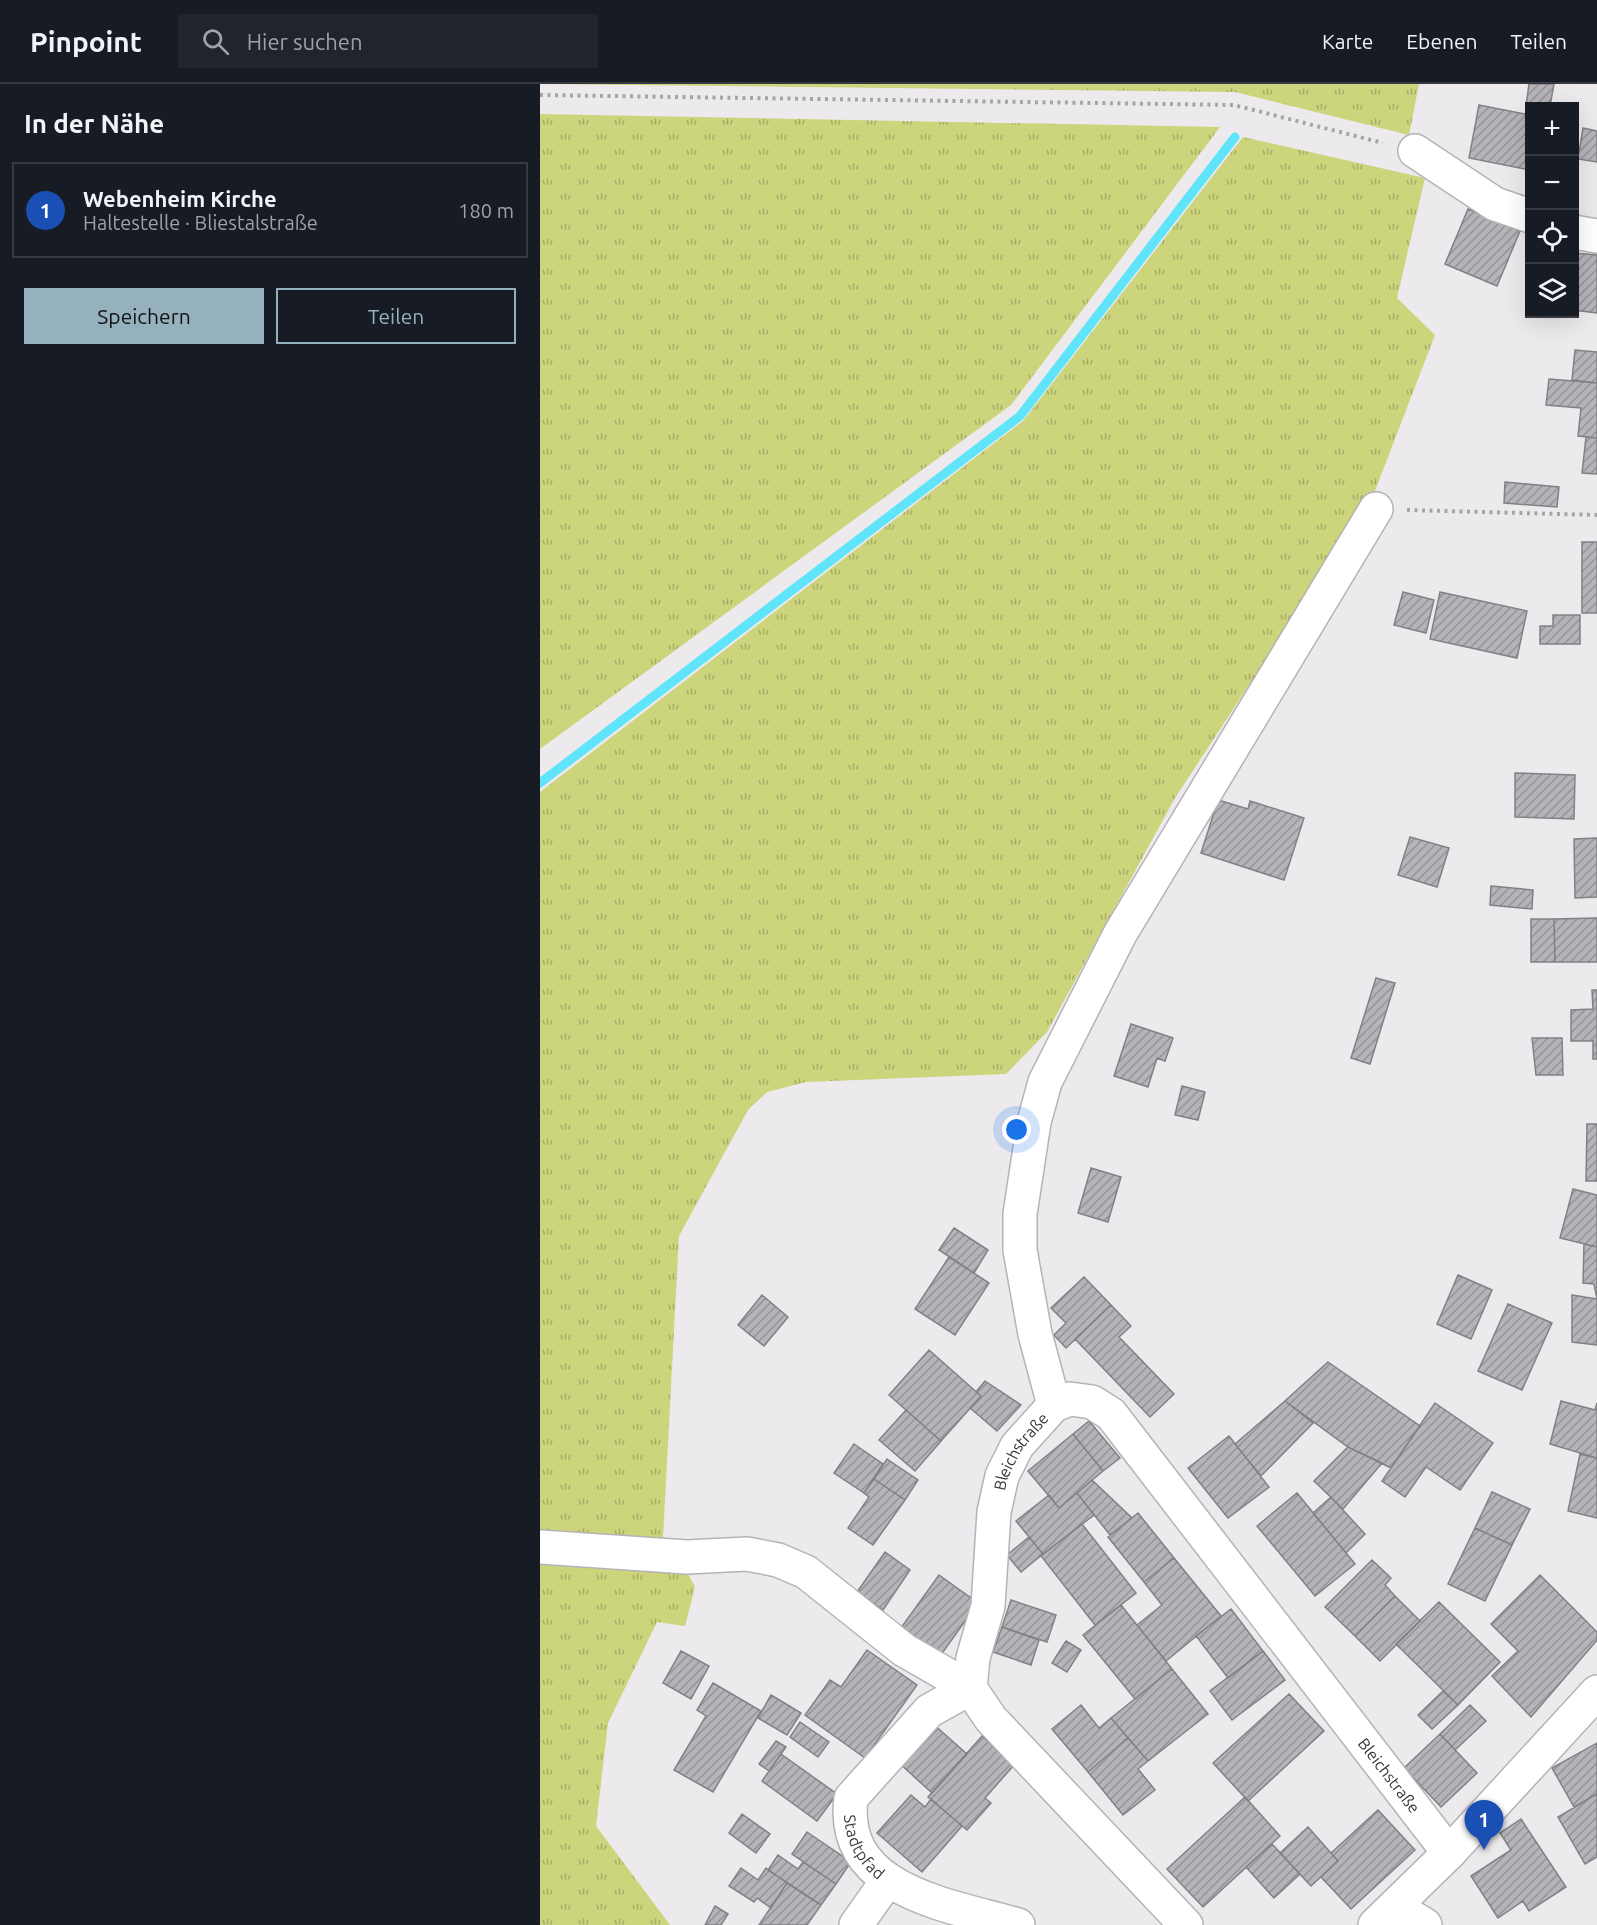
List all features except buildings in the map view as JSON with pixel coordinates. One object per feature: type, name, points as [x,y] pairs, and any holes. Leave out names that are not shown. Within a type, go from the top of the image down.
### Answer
[{"type":"street","points":[[1415,151],[1495,204],[1525,214]]},
{"type":"street","points":[[1579,233],[1597,236]]},
{"type":"street","points":[[1054,1405],[1035,1334],[1020,1250],[1020,1214],[1034,1122],[1045,1082],[1120,934],[1376,509]]},
{"type":"street","name":"Bleichstraße","points":[[970,1688],[973,1658],[988,1606],[994,1512],[1002,1476],[1017,1446],[1054,1405],[1070,1399],[1092,1402],[1112,1414],[1449,1853]]},
{"type":"street","points":[[540,1547],[687,1557],[747,1554],[778,1560],[806,1572],[904,1650],[970,1688],[991,1719],[1186,1925]]},
{"type":"street","name":"Stadtpfad","points":[[970,1688],[929,1711],[851,1798],[849,1815],[852,1834],[864,1856],[886,1881],[906,1892],[1018,1925]]},
{"type":"street","points":[[1385,1916],[1449,1853],[1597,1692]]},
{"type":"street","points":[[856,1925],[886,1881]]},
{"type":"street","points":[[1385,1916],[1425,1925]]},
{"type":"path","points":[[540,95],[1234,105],[1415,151]]},
{"type":"path","points":[[1376,509],[1597,515]]},
{"type":"green space","points":[[540,84],[1419,84],[1409,135],[1235,92]]},
{"type":"green space","points":[[540,114],[1220,127],[1011,405],[540,749]]},
{"type":"green space","points":[[1243,137],[1425,178],[1397,298],[1435,335],[1373,496],[1175,798],[1047,1032],[1006,1074],[806,1082],[767,1092],[748,1110],[679,1236],[663,1538],[540,1530],[540,792],[1023,421]]},
{"type":"green space","points":[[540,1543],[686,1570],[695,1587],[685,1626],[657,1622],[608,1723],[596,1826],[670,1925],[540,1925]]},
{"type":"waterway","points":[[540,783],[1020,416],[1235,137]]},
{"type":"place","name":"Webenheim Kirche","points":[[1484,1850]]}]
